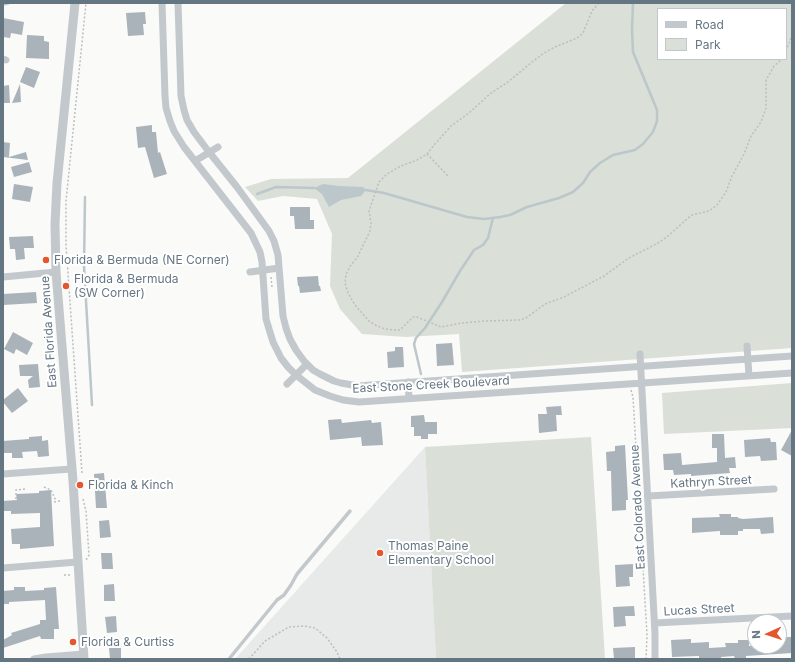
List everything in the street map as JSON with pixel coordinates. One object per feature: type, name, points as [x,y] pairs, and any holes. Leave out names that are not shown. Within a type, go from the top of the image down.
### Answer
[{"type":"street","name":"East Florida Avenue","points":[[75,3],[57,182],[55,224],[56,272],[84,656]]},
{"type":"street","name":"East Stone Creek Boulevard","points":[[162,3],[165,96],[166,108],[170,121],[174,131],[184,147],[251,234],[260,252],[264,270],[266,319],[273,342],[281,358],[296,375],[315,390],[342,400],[359,402],[792,373]]},
{"type":"street","name":"East Stone Creek Boulevard","points":[[178,3],[181,96],[187,120],[194,132],[269,231],[278,255],[283,316],[290,339],[296,350],[307,364],[313,370],[326,378],[348,385],[371,385],[792,356]]},
{"type":"street","points":[[195,161],[218,147]]},
{"type":"street","points":[[250,272],[279,268]]},
{"type":"street","points":[[3,277],[56,272]]},
{"type":"street","points":[[747,346],[749,376]]},
{"type":"street","name":"East Colorado Avenue","points":[[640,354],[655,659]]},
{"type":"street","points":[[286,384],[307,364]]},
{"type":"street","points":[[408,382],[409,398]]},
{"type":"street","points":[[3,474],[71,469]]},
{"type":"street","name":"Kathryn Street","points":[[648,496],[774,489]]},
{"type":"street","points":[[3,568],[78,562]]},
{"type":"street","name":"Lucas Street","points":[[654,623],[792,616]]},
{"type":"street","points":[[34,659],[46,657],[84,656]]},
{"type":"lane","points":[[3,4],[8,3]]},
{"type":"lane","points":[[229,659],[277,600],[284,595],[297,574],[350,512]]},
{"type":"path","points":[[82,474],[66,244],[66,201],[86,3]]},
{"type":"path","points":[[599,3],[592,11],[583,33],[577,38],[544,53],[508,82],[491,93],[470,113],[451,126],[427,154],[387,174],[379,182],[369,211],[371,223],[370,232],[360,252],[346,274],[345,283],[348,293],[355,305],[375,325],[385,329],[400,330],[413,317],[420,318],[441,327],[485,320],[519,320],[526,318],[545,304],[564,297],[604,276],[629,258],[658,243],[692,215],[709,211],[717,205],[726,192],[751,136],[761,122],[766,108],[766,80],[774,66],[781,60]]},
{"type":"path","points":[[787,48],[792,35]]},
{"type":"path","points":[[427,154],[449,177]]},
{"type":"path","points":[[631,391],[633,397],[647,635],[646,659]]},
{"type":"path","points":[[44,487],[51,490],[55,502],[60,501]]},
{"type":"path","points":[[16,499],[16,490],[25,490]]},
{"type":"path","points":[[83,493],[86,511],[89,555]]},
{"type":"path","points":[[249,659],[265,641],[289,627],[304,626],[315,628],[327,638],[340,659]]},
{"type":"shaded area","points":[[323,184],[363,187],[366,190],[361,196],[341,200],[329,207],[322,194],[314,188]]},
{"type":"shaded area","name":"Thomas Paine Elementary School","points":[[425,447],[436,659],[235,659]]},
{"type":"green space","points":[[566,3],[792,3],[792,348],[462,372],[459,334],[406,337],[362,334],[340,309],[330,286],[332,234],[317,199],[283,196],[258,201],[245,187],[271,179],[348,178]]},
{"type":"green space","points":[[792,383],[792,428],[664,434],[662,393]]},
{"type":"green space","points":[[591,437],[605,659],[436,659],[425,447]]},
{"type":"building","points":[[145,12],[146,24],[143,24],[144,35],[128,36],[126,13]]},
{"type":"building","points":[[3,18],[24,22],[22,35],[11,33],[10,38],[3,37]]},
{"type":"building","points":[[27,35],[44,36],[44,41],[49,42],[49,59],[26,58]]},
{"type":"building","points":[[26,67],[40,72],[34,88],[20,82]]},
{"type":"building","points":[[20,84],[21,102],[12,103]]},
{"type":"building","points":[[9,85],[10,103],[3,103],[3,86]]},
{"type":"building","points":[[152,125],[152,132],[156,132],[158,153],[160,152],[167,174],[154,178],[145,147],[138,148],[136,127]]},
{"type":"building","points":[[3,142],[10,143],[9,157],[26,152],[28,160],[3,157]]},
{"type":"building","points":[[29,162],[32,172],[14,177],[11,167]]},
{"type":"building","points":[[14,184],[33,187],[30,202],[12,199]]},
{"type":"building","points":[[290,207],[310,207],[310,220],[314,220],[314,229],[295,229],[294,216],[290,216]]},
{"type":"building","points":[[33,236],[34,248],[24,248],[25,259],[16,260],[15,249],[10,249],[9,237]]},
{"type":"building","points":[[318,276],[321,291],[300,293],[297,277]]},
{"type":"building","points":[[36,292],[37,303],[3,305],[3,294]]},
{"type":"building","points":[[13,332],[33,343],[27,355],[16,349],[14,354],[4,349]]},
{"type":"building","points":[[452,343],[454,365],[437,366],[436,344]]},
{"type":"building","points":[[395,347],[403,347],[404,367],[388,368],[387,352],[395,351]]},
{"type":"building","points":[[38,364],[40,387],[29,388],[28,380],[33,376],[20,376],[19,365]]},
{"type":"building","points":[[18,388],[28,401],[12,413],[3,400]]},
{"type":"building","points":[[561,406],[562,415],[556,415],[557,431],[539,433],[538,414],[547,414],[546,407]]},
{"type":"building","points":[[424,415],[425,422],[437,422],[437,434],[428,434],[428,439],[421,439],[421,436],[414,436],[414,427],[411,427],[411,416]]},
{"type":"building","points":[[341,419],[342,423],[371,420],[372,423],[381,422],[383,445],[362,446],[361,437],[330,440],[328,420]]},
{"type":"building","points":[[792,430],[792,456],[781,450]]},
{"type":"building","points":[[712,434],[724,434],[725,458],[735,457],[736,468],[729,468],[730,473],[691,476],[691,474],[674,475],[673,470],[664,470],[663,454],[681,453],[682,465],[717,462],[717,448],[712,448]]},
{"type":"building","points":[[42,436],[42,441],[48,440],[49,456],[38,457],[37,451],[22,452],[23,458],[12,458],[12,453],[3,453],[3,441],[29,439],[29,437]]},
{"type":"building","points":[[770,438],[771,442],[776,442],[777,460],[761,461],[760,456],[745,457],[744,440]]},
{"type":"building","points":[[625,445],[628,500],[626,500],[626,510],[612,511],[611,471],[607,471],[606,452],[615,451],[615,446]]},
{"type":"building","points":[[104,473],[107,508],[96,508],[94,474]]},
{"type":"building","points":[[51,490],[54,546],[20,549],[20,544],[12,544],[11,529],[40,527],[40,513],[11,514],[11,511],[3,511],[3,501],[17,500],[16,494],[39,493],[39,491]]},
{"type":"building","points":[[719,514],[731,514],[731,517],[743,519],[773,517],[774,533],[761,534],[760,529],[743,529],[743,531],[738,531],[738,535],[720,535],[720,531],[692,533],[692,518],[720,517]]},
{"type":"building","points":[[109,520],[111,537],[100,538],[99,521]]},
{"type":"building","points":[[101,553],[112,553],[113,569],[102,569]]},
{"type":"building","points":[[633,564],[633,577],[629,577],[630,586],[616,587],[615,565]]},
{"type":"building","points":[[114,584],[115,601],[104,601],[104,585]]},
{"type":"building","points":[[14,587],[25,587],[25,591],[44,590],[44,588],[56,587],[59,629],[54,629],[54,639],[41,639],[40,636],[3,648],[3,640],[12,635],[11,633],[40,624],[40,620],[46,620],[45,600],[9,602],[9,604],[3,604],[3,591],[14,590]]},
{"type":"building","points":[[634,606],[635,616],[625,616],[626,626],[614,627],[613,607]]},
{"type":"building","points":[[116,616],[117,632],[107,633],[105,617]]},
{"type":"building","points":[[787,637],[792,637],[792,653],[787,653]]},
{"type":"building","points":[[691,639],[691,643],[709,642],[709,648],[726,647],[725,643],[738,643],[738,640],[747,640],[747,654],[777,654],[746,656],[746,659],[735,659],[734,656],[721,657],[721,659],[699,659],[699,656],[672,657],[671,640]]},
{"type":"building","points":[[635,647],[635,658],[614,659],[613,648]]},
{"type":"building","points":[[109,648],[121,648],[121,659],[110,659]]},
{"type":"waterway","points":[[366,190],[384,193],[467,217],[484,219],[500,217],[510,215],[527,207],[559,198],[573,192],[600,163],[613,155],[635,150],[643,144],[653,132],[657,121],[657,110],[633,52],[633,3]]},
{"type":"waterway","points":[[257,194],[276,187],[314,188]]},
{"type":"waterway","points":[[85,197],[84,266],[92,405]]},
{"type":"waterway","points":[[421,374],[414,344],[416,338],[425,328],[474,250],[483,245],[488,238],[493,218]]},
{"type":"place","name":"Florida & Bermuda (NE Corner)","points":[[46,260]]},
{"type":"place","name":"Florida & Bermuda (SW Corner)","points":[[66,286]]},
{"type":"place","name":"Florida & Kinch","points":[[80,485]]},
{"type":"place","name":"Thomas Paine Elementary School","points":[[380,553]]},
{"type":"place","name":"Florida & Curtiss","points":[[73,642]]}]
